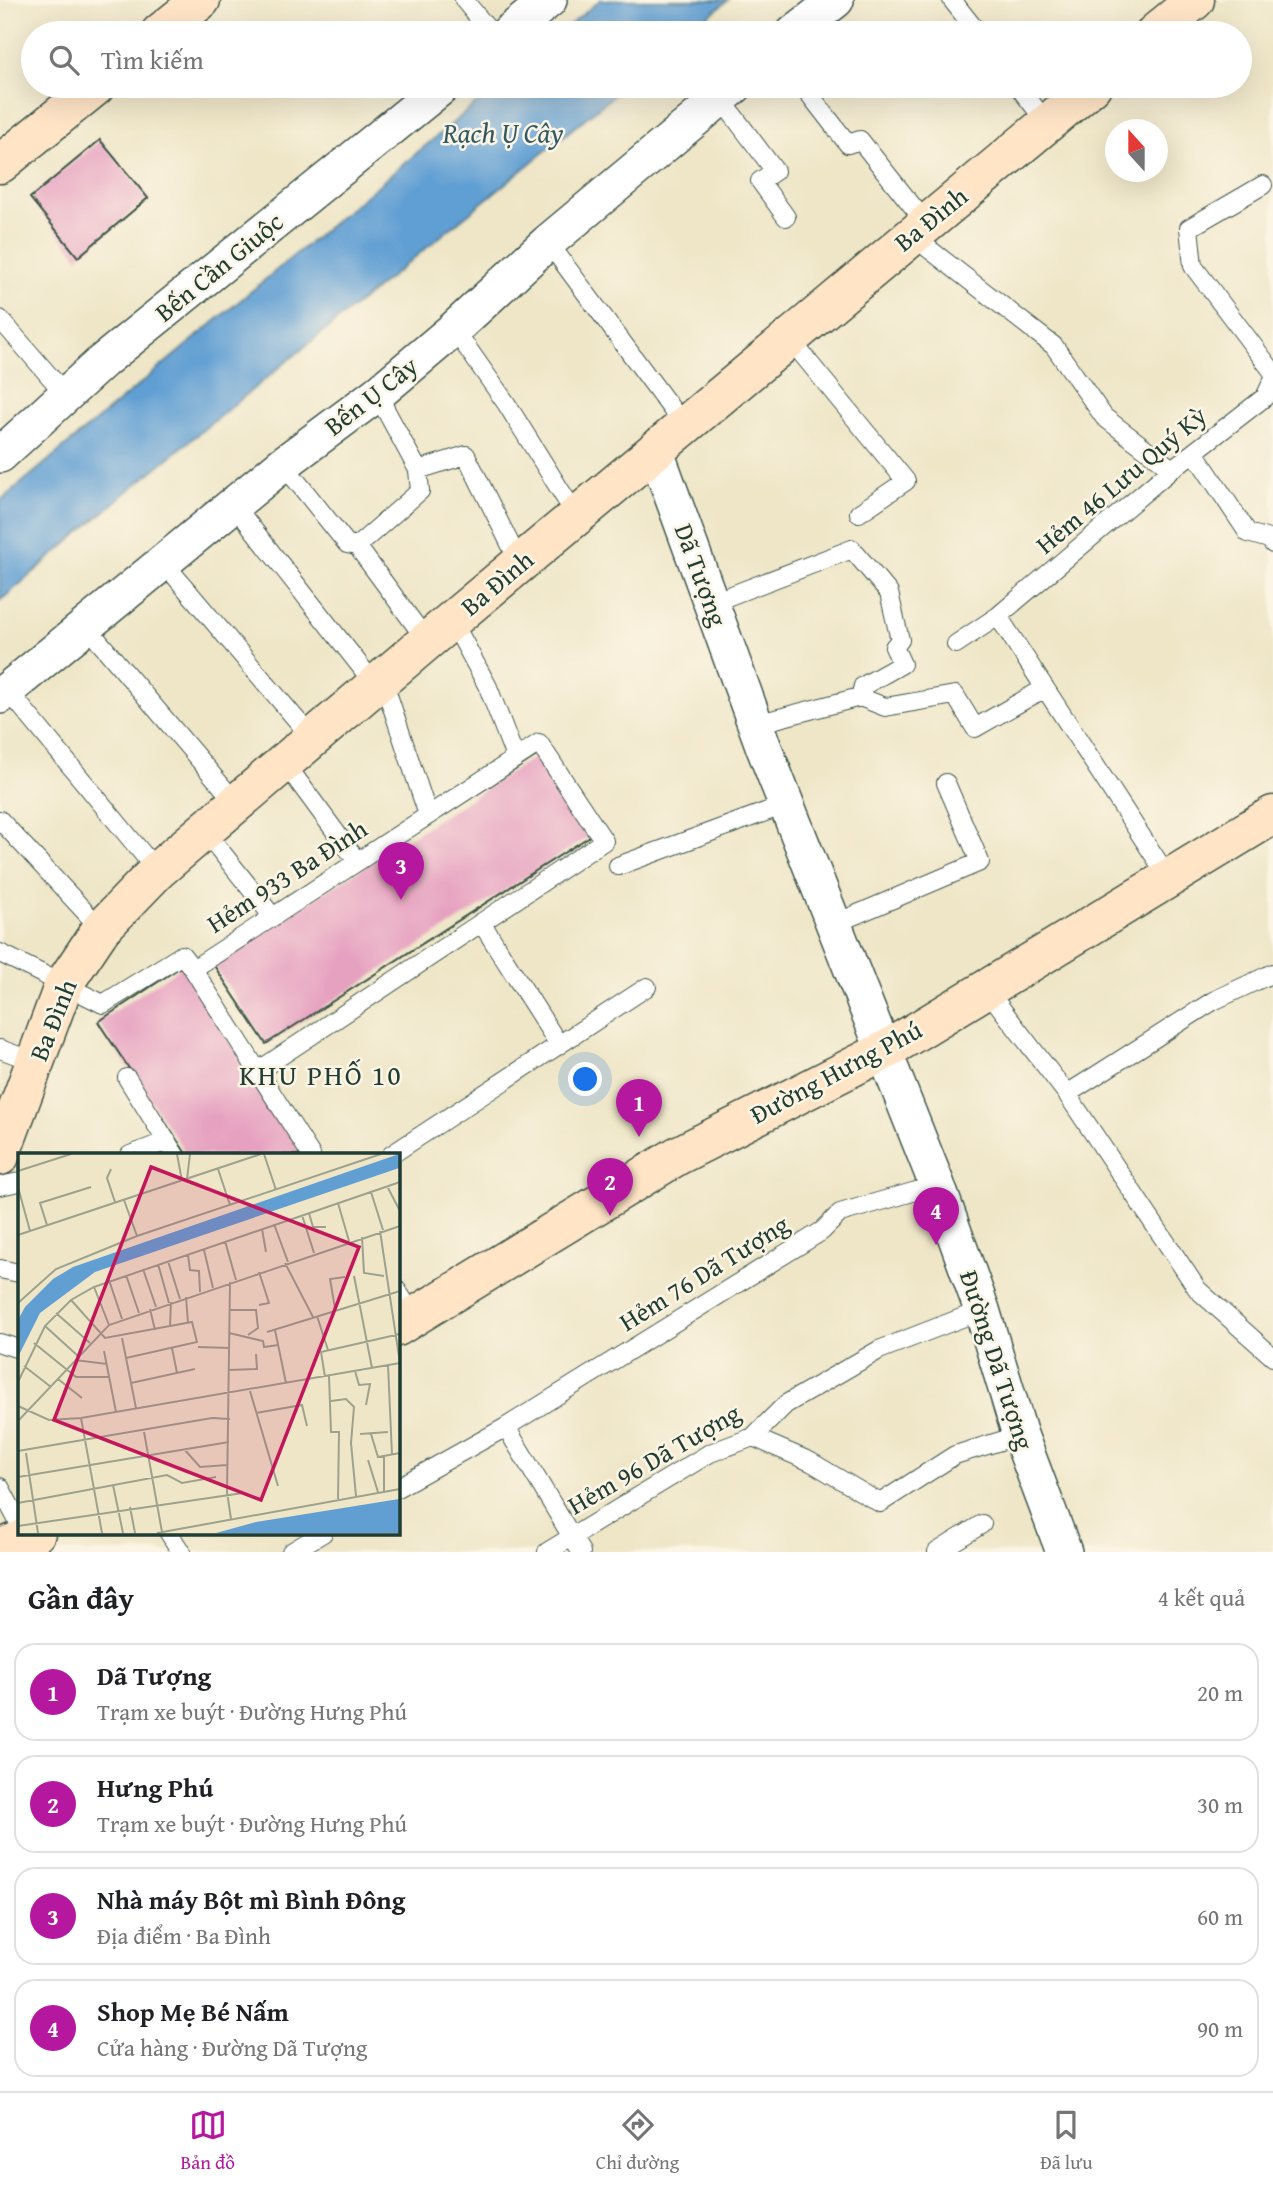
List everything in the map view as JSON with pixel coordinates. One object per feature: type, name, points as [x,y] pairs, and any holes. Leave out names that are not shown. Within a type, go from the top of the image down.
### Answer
[{"type":"street","points":[[523,21],[549,0]]},
{"type":"street","points":[[809,21],[836,0]]},
{"type":"street","points":[[1170,21],[1195,0]]},
{"type":"street","points":[[173,21],[194,2]]},
{"type":"street","points":[[0,163],[81,98]]},
{"type":"street","name":"Bến Cần Giuộc","points":[[0,455],[65,394],[428,98]]},
{"type":"street","name":"Bến Ụ Cây","points":[[4,692],[283,464],[377,394],[454,329],[548,242],[721,98]]},
{"type":"street","name":"Ba Đình","points":[[0,1156],[64,984],[101,929],[157,871],[439,631],[1077,98]]},
{"type":"street","name":"Dã Tượng","points":[[656,452],[756,724],[886,1050]]},
{"type":"street","name":"Đường Hưng Phú","points":[[403,1311],[677,1156],[886,1050],[1273,815]]},
{"type":"street","name":"Đường Dã Tượng","points":[[886,1050],[982,1310],[1020,1435],[1064,1552]]},
{"type":"lane","points":[[464,0],[481,21]]},
{"type":"lane","points":[[952,0],[969,21]]},
{"type":"lane","points":[[732,98],[775,171],[760,181],[786,217]]},
{"type":"lane","points":[[812,98],[848,144],[860,140],[919,229],[1054,346],[1104,417],[1171,470]]},
{"type":"lane","points":[[1027,98],[1047,123]]},
{"type":"lane","points":[[1262,185],[1189,228],[1193,266],[1273,372]]},
{"type":"lane","points":[[548,242],[685,427]]},
{"type":"lane","points":[[0,319],[65,394]]},
{"type":"lane","points":[[454,329],[506,403],[577,517]]},
{"type":"lane","points":[[789,338],[906,481],[859,513]]},
{"type":"lane","name":"Hẻm 46 Lưu Quý Kỳ","points":[[956,644],[998,616],[1171,470],[1265,397],[1273,380]]},
{"type":"lane","points":[[357,546],[420,491],[418,470],[377,394]]},
{"type":"lane","points":[[1194,452],[1248,533],[1269,539],[1273,544]]},
{"type":"lane","points":[[418,470],[466,456],[520,564]]},
{"type":"lane","points":[[283,464],[347,544],[357,546],[439,631],[488,687],[515,757]]},
{"type":"lane","points":[[234,505],[379,683],[428,815]]},
{"type":"lane","points":[[711,603],[852,549],[889,593],[901,640],[894,647],[902,664],[863,686],[860,697]]},
{"type":"lane","points":[[164,563],[298,750],[357,861]]},
{"type":"lane","points":[[998,616],[1168,877]]},
{"type":"lane","points":[[85,625],[236,803]]},
{"type":"lane","points":[[756,724],[860,697],[885,707],[955,695],[975,728],[1045,688]]},
{"type":"lane","points":[[4,692],[157,871]]},
{"type":"lane","name":"Hẻm 933 Ba Đình","points":[[64,984],[103,1004],[182,955],[193,969],[539,743],[604,841],[481,922]]},
{"type":"lane","points":[[835,924],[979,862],[946,783]]},
{"type":"lane","points":[[618,866],[787,804]]},
{"type":"lane","points":[[0,820],[101,929]]},
{"type":"lane","points":[[204,830],[273,917]]},
{"type":"lane","points":[[258,1071],[481,922],[559,1045]]},
{"type":"lane","points":[[0,953],[64,984]]},
{"type":"lane","points":[[193,969],[310,1153]]},
{"type":"lane","points":[[1067,1094],[1213,1001],[1273,973]]},
{"type":"lane","points":[[394,1153],[647,987]]},
{"type":"lane","points":[[987,990],[1067,1094],[1198,1290],[1273,1357]]},
{"type":"lane","points":[[0,1049],[36,1062]]},
{"type":"lane","points":[[127,1078],[171,1148],[142,1153]]},
{"type":"lane","points":[[0,1186],[18,1182]]},
{"type":"lane","name":"Hẻm 76 Dã Tượng","points":[[399,1487],[506,1427],[822,1231],[840,1213],[937,1185]]},
{"type":"lane","points":[[0,1269],[18,1273]]},
{"type":"lane","name":"Hẻm 96 Dã Tượng","points":[[547,1552],[577,1544],[710,1453],[753,1437],[786,1404],[879,1350],[982,1310]]},
{"type":"lane","points":[[0,1343],[18,1349]]},
{"type":"lane","points":[[506,1427],[577,1544]]},
{"type":"lane","points":[[753,1437],[811,1462],[880,1503],[955,1455],[1020,1435]]},
{"type":"lane","points":[[0,1486],[18,1528]]},
{"type":"lane","points":[[937,1552],[982,1524]]},
{"type":"lane","points":[[170,1534],[181,1552]]},
{"type":"lane","points":[[291,1552],[321,1534]]},
{"type":"water","points":[[600,0],[728,0],[703,21],[575,21]]},
{"type":"water","name":"Rạch Ụ Cây","points":[[483,98],[610,98],[128,491],[0,601],[0,501]]},
{"type":"building","points":[[100,140],[148,198],[78,257],[30,198]]},
{"type":"building","points":[[538,755],[590,836],[266,1044],[213,964]]},
{"type":"building","points":[[182,966],[305,1153],[186,1153],[98,1022]]},
{"type":"place","name":"Nhà máy Bột mì Bình Đông","points":[[401,900]]},
{"type":"place","name":"Dã Tượng","points":[[639,1137]]},
{"type":"place","name":"Hưng Phú","points":[[610,1216]]},
{"type":"place","name":"Shop Mẹ Bé Nấm","points":[[936,1245]]},
{"type":"district","name":"KHU PHỐ 10","points":[[321,1075]]}]
